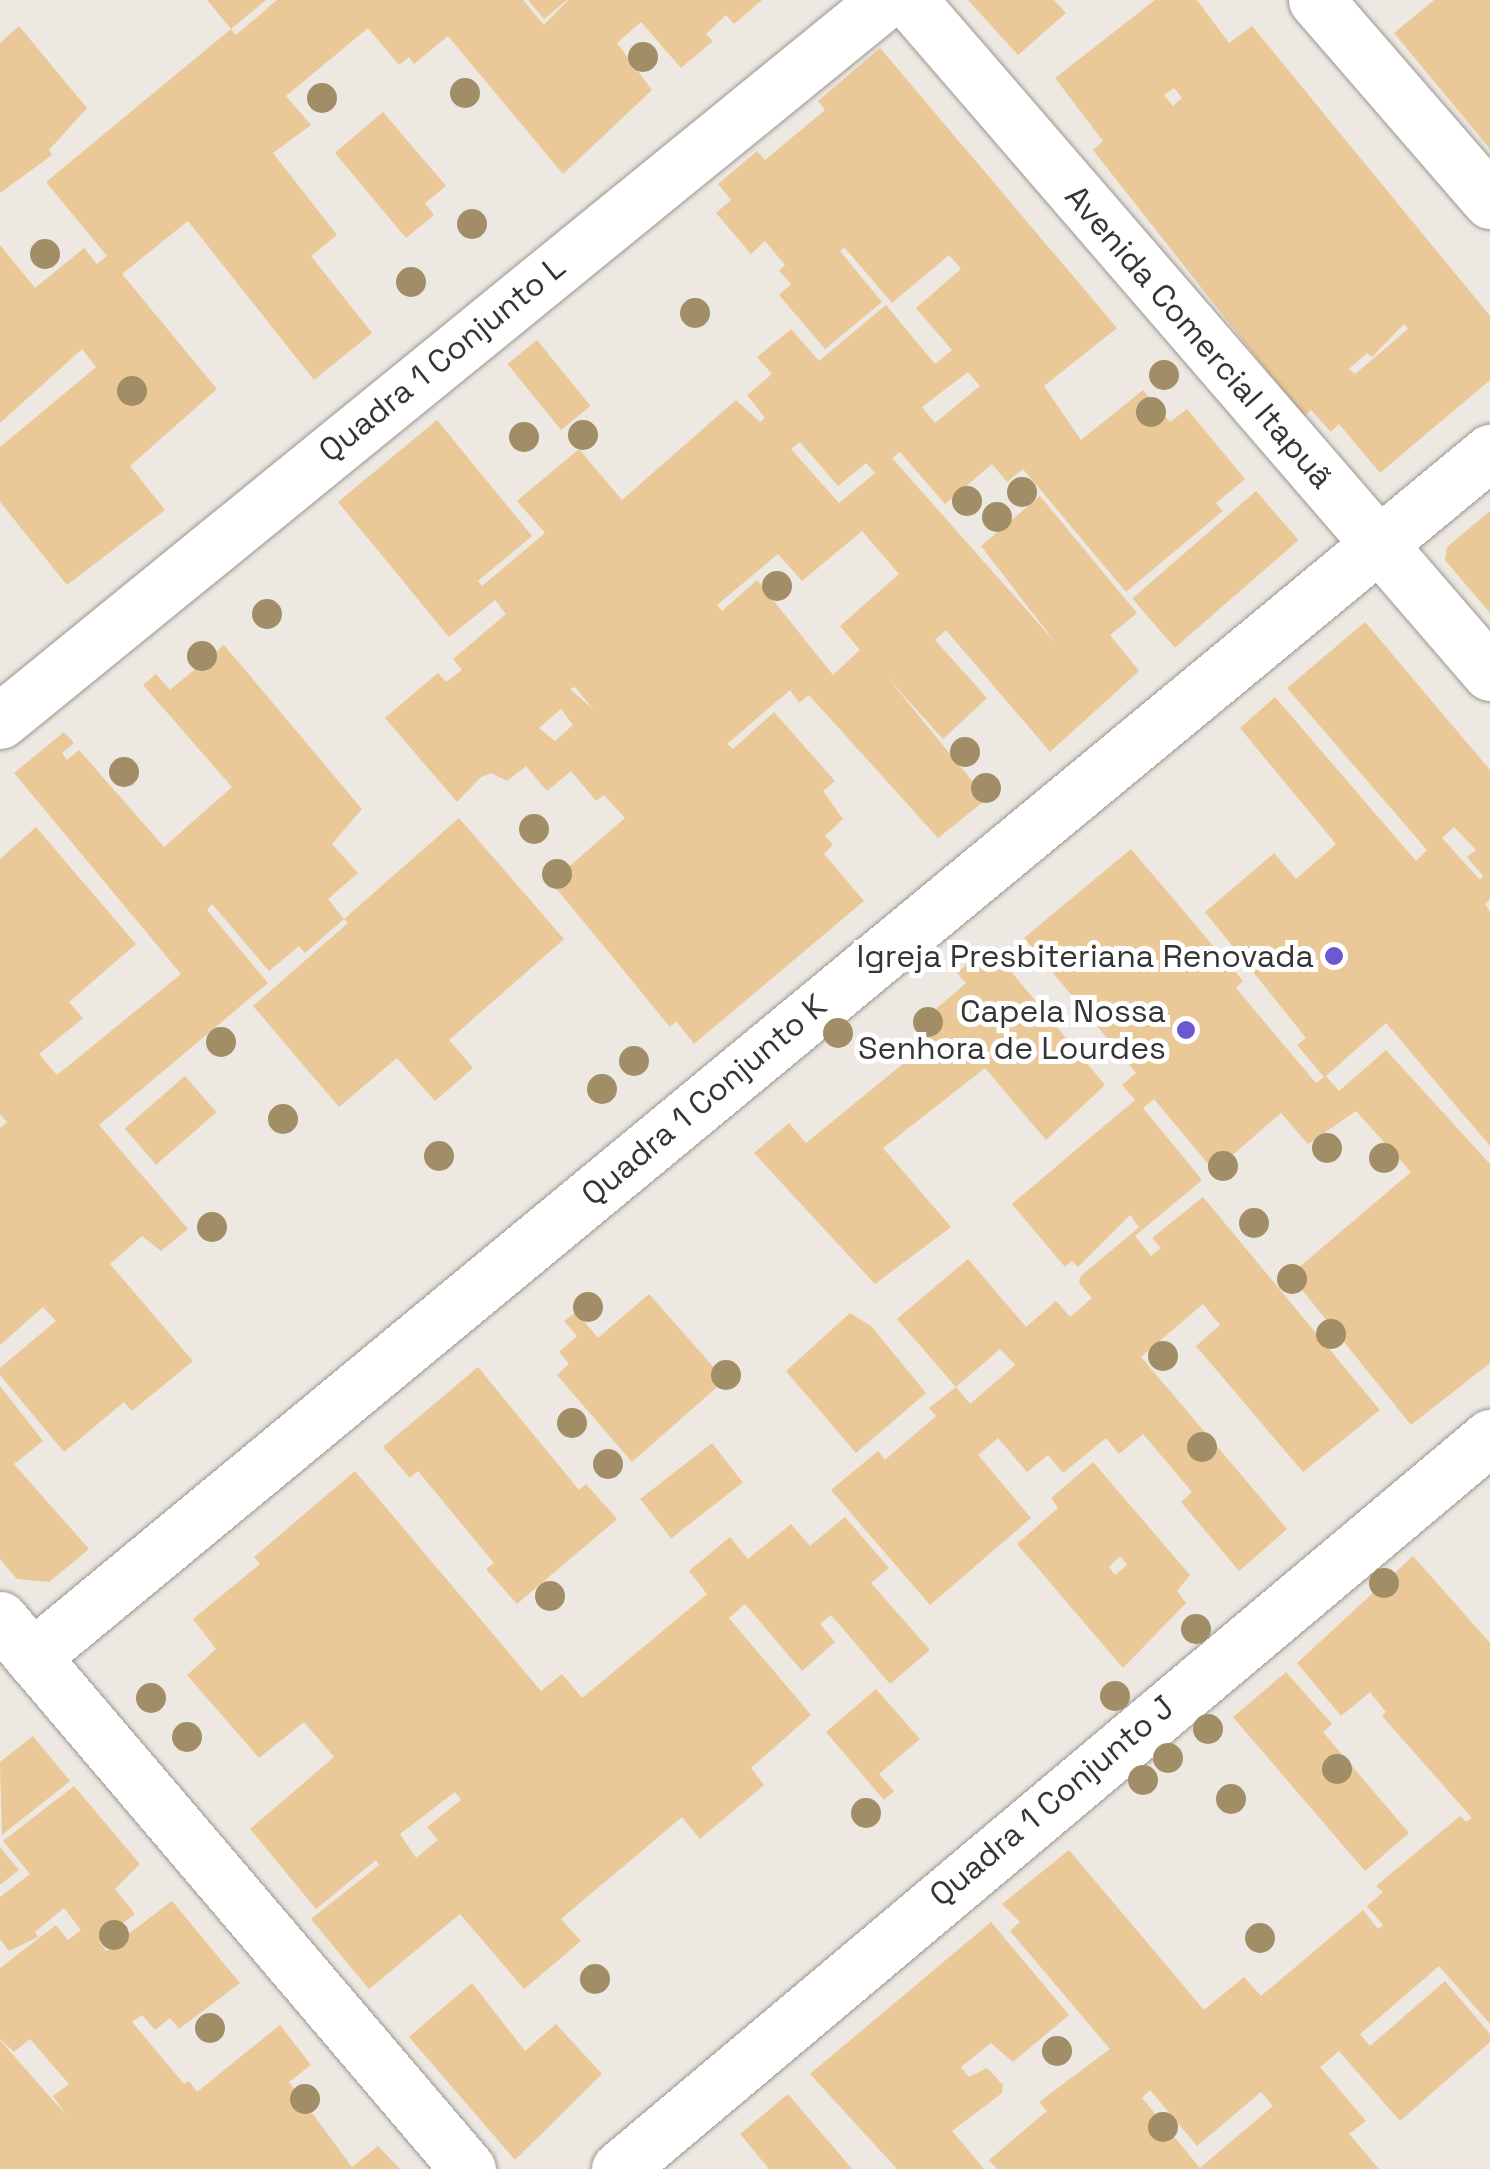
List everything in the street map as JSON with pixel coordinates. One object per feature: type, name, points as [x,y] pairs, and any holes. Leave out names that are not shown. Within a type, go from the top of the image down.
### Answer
[{"type":"street","name":"Quadra 1 Conjunto L","points":[[0,721],[886,0]]},
{"type":"street","name":"Avenida Comercial Itapuã","points":[[910,0],[1490,674]]},
{"type":"street","points":[[1343,9],[1490,201]]},
{"type":"street","name":"Quadra 1 Conjunto K","points":[[16,1638],[1490,452]]},
{"type":"street","name":"Quadra 1 Conjunto J","points":[[619,2169],[1490,1437]]},
{"type":"street","points":[[16,1638],[468,2169]]},
{"type":"building","points":[[207,0],[266,0],[231,29]]},
{"type":"building","points":[[277,0],[523,0],[544,25],[568,0],[762,0],[734,24],[726,15],[706,34],[713,41],[681,68],[641,22],[617,43],[652,90],[563,174],[448,36],[414,64],[409,57],[399,65],[368,28],[286,96],[311,125],[273,153],[337,235],[311,256],[372,333],[314,380],[188,221],[122,274],[217,389],[130,466],[165,510],[67,585],[0,502],[0,447],[96,367],[82,349],[0,423],[0,245],[35,288],[84,248],[97,264],[107,256],[46,182],[231,29],[236,35]]},
{"type":"building","points":[[528,0],[567,0],[544,19]]},
{"type":"building","points":[[968,0],[1054,0],[1066,13],[1018,55]]},
{"type":"building","points":[[1155,0],[1197,0],[1229,43],[1252,26],[1490,316],[1490,380],[1380,473],[1339,424],[1331,432],[1311,410],[1303,417],[1093,150],[1103,141],[1055,78]],"holes":[[[1174,88],[1182,98],[1173,106],[1164,95]],[[1404,324],[1408,329],[1355,374],[1349,369],[1367,353],[1372,357]]]},
{"type":"building","points":[[1434,0],[1490,0],[1490,149],[1394,33]]},
{"type":"building","points":[[19,26],[87,108],[49,150],[52,155],[0,193],[0,43]]},
{"type":"building","points":[[880,48],[1117,328],[1044,386],[1081,440],[1143,390],[1170,422],[1187,409],[1245,479],[1216,503],[1223,511],[1126,592],[1023,469],[1007,482],[992,464],[945,504],[900,452],[892,458],[1055,642],[981,546],[1040,496],[1137,613],[1110,635],[1139,671],[1050,752],[946,630],[935,640],[987,698],[943,739],[887,677],[987,799],[938,838],[809,695],[799,703],[790,690],[727,744],[733,749],[774,712],[835,781],[823,791],[843,819],[825,836],[833,845],[824,854],[864,901],[694,1044],[676,1021],[670,1027],[551,882],[625,818],[604,795],[596,801],[571,771],[547,791],[526,766],[507,781],[491,773],[481,777],[457,802],[385,718],[438,673],[446,682],[462,670],[453,659],[506,614],[495,600],[449,637],[338,502],[437,420],[532,536],[478,581],[482,586],[545,533],[517,501],[579,449],[622,500],[736,400],[760,422],[765,418],[747,395],[772,374],[757,357],[791,329],[819,361],[886,305],[935,364],[952,350],[916,308],[961,269],[949,255],[892,303],[844,247],[840,251],[882,302],[825,349],[779,295],[791,284],[779,271],[785,265],[765,241],[751,254],[716,213],[731,200],[718,184],[757,151],[765,160],[825,110],[818,101]],"holes":[[[968,372],[980,386],[935,423],[922,407]],[[800,442],[838,486],[866,463],[875,473],[839,503],[791,449]],[[862,531],[899,574],[840,626],[860,650],[833,675],[757,580],[722,611],[717,605],[778,554],[802,581]],[[575,687],[593,709],[570,689]],[[561,709],[573,725],[555,741],[539,728]]]},
{"type":"building","points":[[383,112],[446,186],[425,203],[434,215],[406,238],[335,153]]},
{"type":"building","points":[[537,340],[590,406],[561,430],[507,364]]},
{"type":"building","points":[[1256,491],[1299,540],[1175,648],[1132,599]]},
{"type":"building","points":[[1490,511],[1490,613],[1445,560],[1447,547]]},
{"type":"building","points":[[1365,622],[1490,770],[1490,899],[1485,904],[1490,912],[1490,1146],[1386,1023],[1326,1076],[1339,1091],[1386,1050],[1490,1164],[1490,1363],[1411,1425],[1290,1275],[1411,1172],[1356,1111],[1308,1144],[1281,1113],[1214,1171],[1154,1099],[1143,1108],[1202,1180],[1135,1236],[1151,1256],[1161,1248],[1152,1238],[1203,1197],[1380,1410],[1303,1472],[1196,1346],[1220,1325],[1203,1304],[1141,1357],[1287,1529],[1239,1571],[1181,1502],[1192,1492],[1143,1434],[1119,1454],[1106,1438],[1063,1473],[1048,1455],[1027,1472],[998,1438],[978,1455],[1031,1518],[930,1605],[831,1490],[878,1451],[885,1460],[936,1416],[929,1408],[956,1387],[897,1319],[968,1259],[1026,1327],[1056,1301],[1070,1317],[1092,1298],[1079,1283],[1081,1276],[1139,1227],[1130,1215],[1078,1267],[1072,1261],[1065,1267],[1012,1204],[1135,1100],[1122,1085],[1136,1073],[1024,938],[1131,849],[1243,981],[1236,988],[1316,1083],[1324,1077],[1297,1045],[1306,1038],[1205,912],[1274,853],[1296,879],[1336,844],[1240,728],[1275,697],[1416,861],[1427,850],[1287,688]],"holes":[[[1454,827],[1476,850],[1467,857],[1483,876],[1480,880],[1442,838]],[[1000,1349],[1015,1365],[970,1404],[956,1387]]]},
{"type":"building","points":[[224,645],[362,809],[332,844],[358,873],[328,899],[344,919],[305,953],[299,946],[269,971],[212,904],[207,910],[268,983],[99,1125],[188,1229],[161,1251],[142,1236],[110,1264],[193,1361],[132,1411],[124,1402],[64,1452],[0,1375],[0,1368],[56,1321],[43,1307],[0,1345],[0,1128],[7,1122],[0,1114],[0,859],[36,827],[136,944],[69,1002],[83,1018],[39,1054],[57,1075],[181,974],[14,773],[64,732],[74,743],[62,753],[67,760],[79,750],[164,847],[232,787],[143,685],[156,674],[170,690]]},
{"type":"building","points":[[459,818],[564,939],[449,1040],[473,1068],[435,1101],[397,1058],[339,1107],[253,1006],[348,923],[344,919]]},
{"type":"building","points":[[989,945],[1105,1085],[1046,1140],[985,1068],[883,1148],[951,1227],[875,1284],[754,1153],[789,1123],[806,1143],[926,1045],[937,1008],[966,983],[957,973]]},
{"type":"building","points":[[185,1076],[216,1112],[156,1165],[125,1128]]},
{"type":"building","points":[[649,1294],[725,1380],[632,1462],[557,1375],[569,1364],[559,1352],[577,1336],[564,1321],[576,1312],[598,1338]]},
{"type":"building","points":[[850,1313],[871,1326],[926,1393],[856,1453],[786,1371]]},
{"type":"building","points":[[478,1367],[579,1490],[586,1484],[617,1519],[517,1604],[486,1569],[494,1563],[418,1471],[410,1478],[383,1447]]},
{"type":"building","points":[[0,1386],[43,1441],[14,1464],[89,1549],[49,1582],[17,1579],[0,1559]]},
{"type":"building","points":[[712,1443],[743,1482],[671,1538],[640,1499]]},
{"type":"building","points":[[1093,1462],[1190,1575],[1177,1591],[1186,1603],[1123,1668],[1017,1544],[1058,1508],[1051,1498]],"holes":[[[1120,1556],[1127,1565],[1115,1575],[1109,1567]]]},
{"type":"building","points":[[355,1471],[541,1691],[562,1674],[582,1698],[707,1594],[689,1571],[730,1537],[748,1559],[791,1524],[810,1546],[845,1517],[889,1568],[871,1583],[930,1650],[890,1684],[831,1615],[820,1624],[835,1642],[802,1671],[745,1604],[729,1618],[811,1715],[751,1768],[764,1785],[700,1839],[682,1817],[561,1919],[581,1941],[524,1989],[460,1914],[369,1989],[311,1919],[379,1865],[376,1860],[316,1909],[250,1829],[334,1757],[304,1722],[259,1758],[187,1675],[216,1649],[193,1619],[260,1564],[254,1557]],"holes":[[[455,1792],[461,1800],[427,1827],[438,1840],[416,1858],[400,1834]]]},
{"type":"building","points":[[1413,1556],[1490,1643],[1490,2024],[1439,1966],[1360,2034],[1370,2046],[1445,1981],[1490,2034],[1490,2042],[1400,2121],[1339,2051],[1320,2067],[1366,2121],[1349,2134],[1379,2169],[997,2169],[989,2160],[1047,2111],[1039,2102],[1110,2049],[1010,1931],[1020,1922],[1002,1904],[1069,1850],[1204,2010],[1244,1977],[1261,1996],[1363,1910],[1378,1929],[1383,1925],[1367,1906],[1383,1892],[1376,1886],[1460,1816],[1466,1822],[1472,1818],[1382,1716],[1386,1712],[1370,1692],[1341,1716],[1297,1663]],"holes":[[[1150,2090],[1197,2146],[1261,2092],[1273,2106],[1200,2168],[1142,2098]]]},
{"type":"building","points":[[1286,1672],[1332,1724],[1323,1732],[1409,1833],[1365,1871],[1233,1717]]},
{"type":"building","points":[[876,1689],[920,1739],[879,1774],[894,1791],[884,1800],[826,1732]]},
{"type":"building","points":[[33,1736],[70,1781],[2,1835],[0,1762]]},
{"type":"building","points":[[74,1786],[140,1864],[115,1889],[135,1914],[99,1941],[106,1951],[172,1901],[240,1983],[179,2029],[170,2018],[155,2030],[142,2015],[132,2022],[184,2084],[189,2081],[197,2092],[280,2025],[311,2065],[289,2082],[352,2167],[378,2146],[400,2169],[0,2169],[0,2040],[66,2115],[53,2096],[69,2084],[30,2039],[14,2052],[0,2039],[0,1968],[56,1925],[68,1940],[81,1930],[64,1908],[35,1932],[38,1937],[9,1951],[0,1939],[0,1897],[30,1874],[3,1841]]},
{"type":"building","points":[[0,1847],[19,1870],[0,1885]]},
{"type":"building","points":[[991,1922],[1069,2015],[1013,2062],[991,2043],[961,2067],[969,2077],[987,2068],[1003,2085],[1002,2093],[952,2131],[984,2169],[897,2169],[810,2074]]},
{"type":"building","points":[[472,1983],[525,2051],[556,2024],[602,2074],[515,2160],[409,2037]]},
{"type":"building","points":[[788,2094],[852,2169],[769,2169],[740,2134]]},
{"type":"place","name":"Igreja Presbiteriana Renovada","points":[[1334,956]]},
{"type":"place","name":"Capela Nossa Senhora de Lourdes","points":[[1186,1030]]}]
